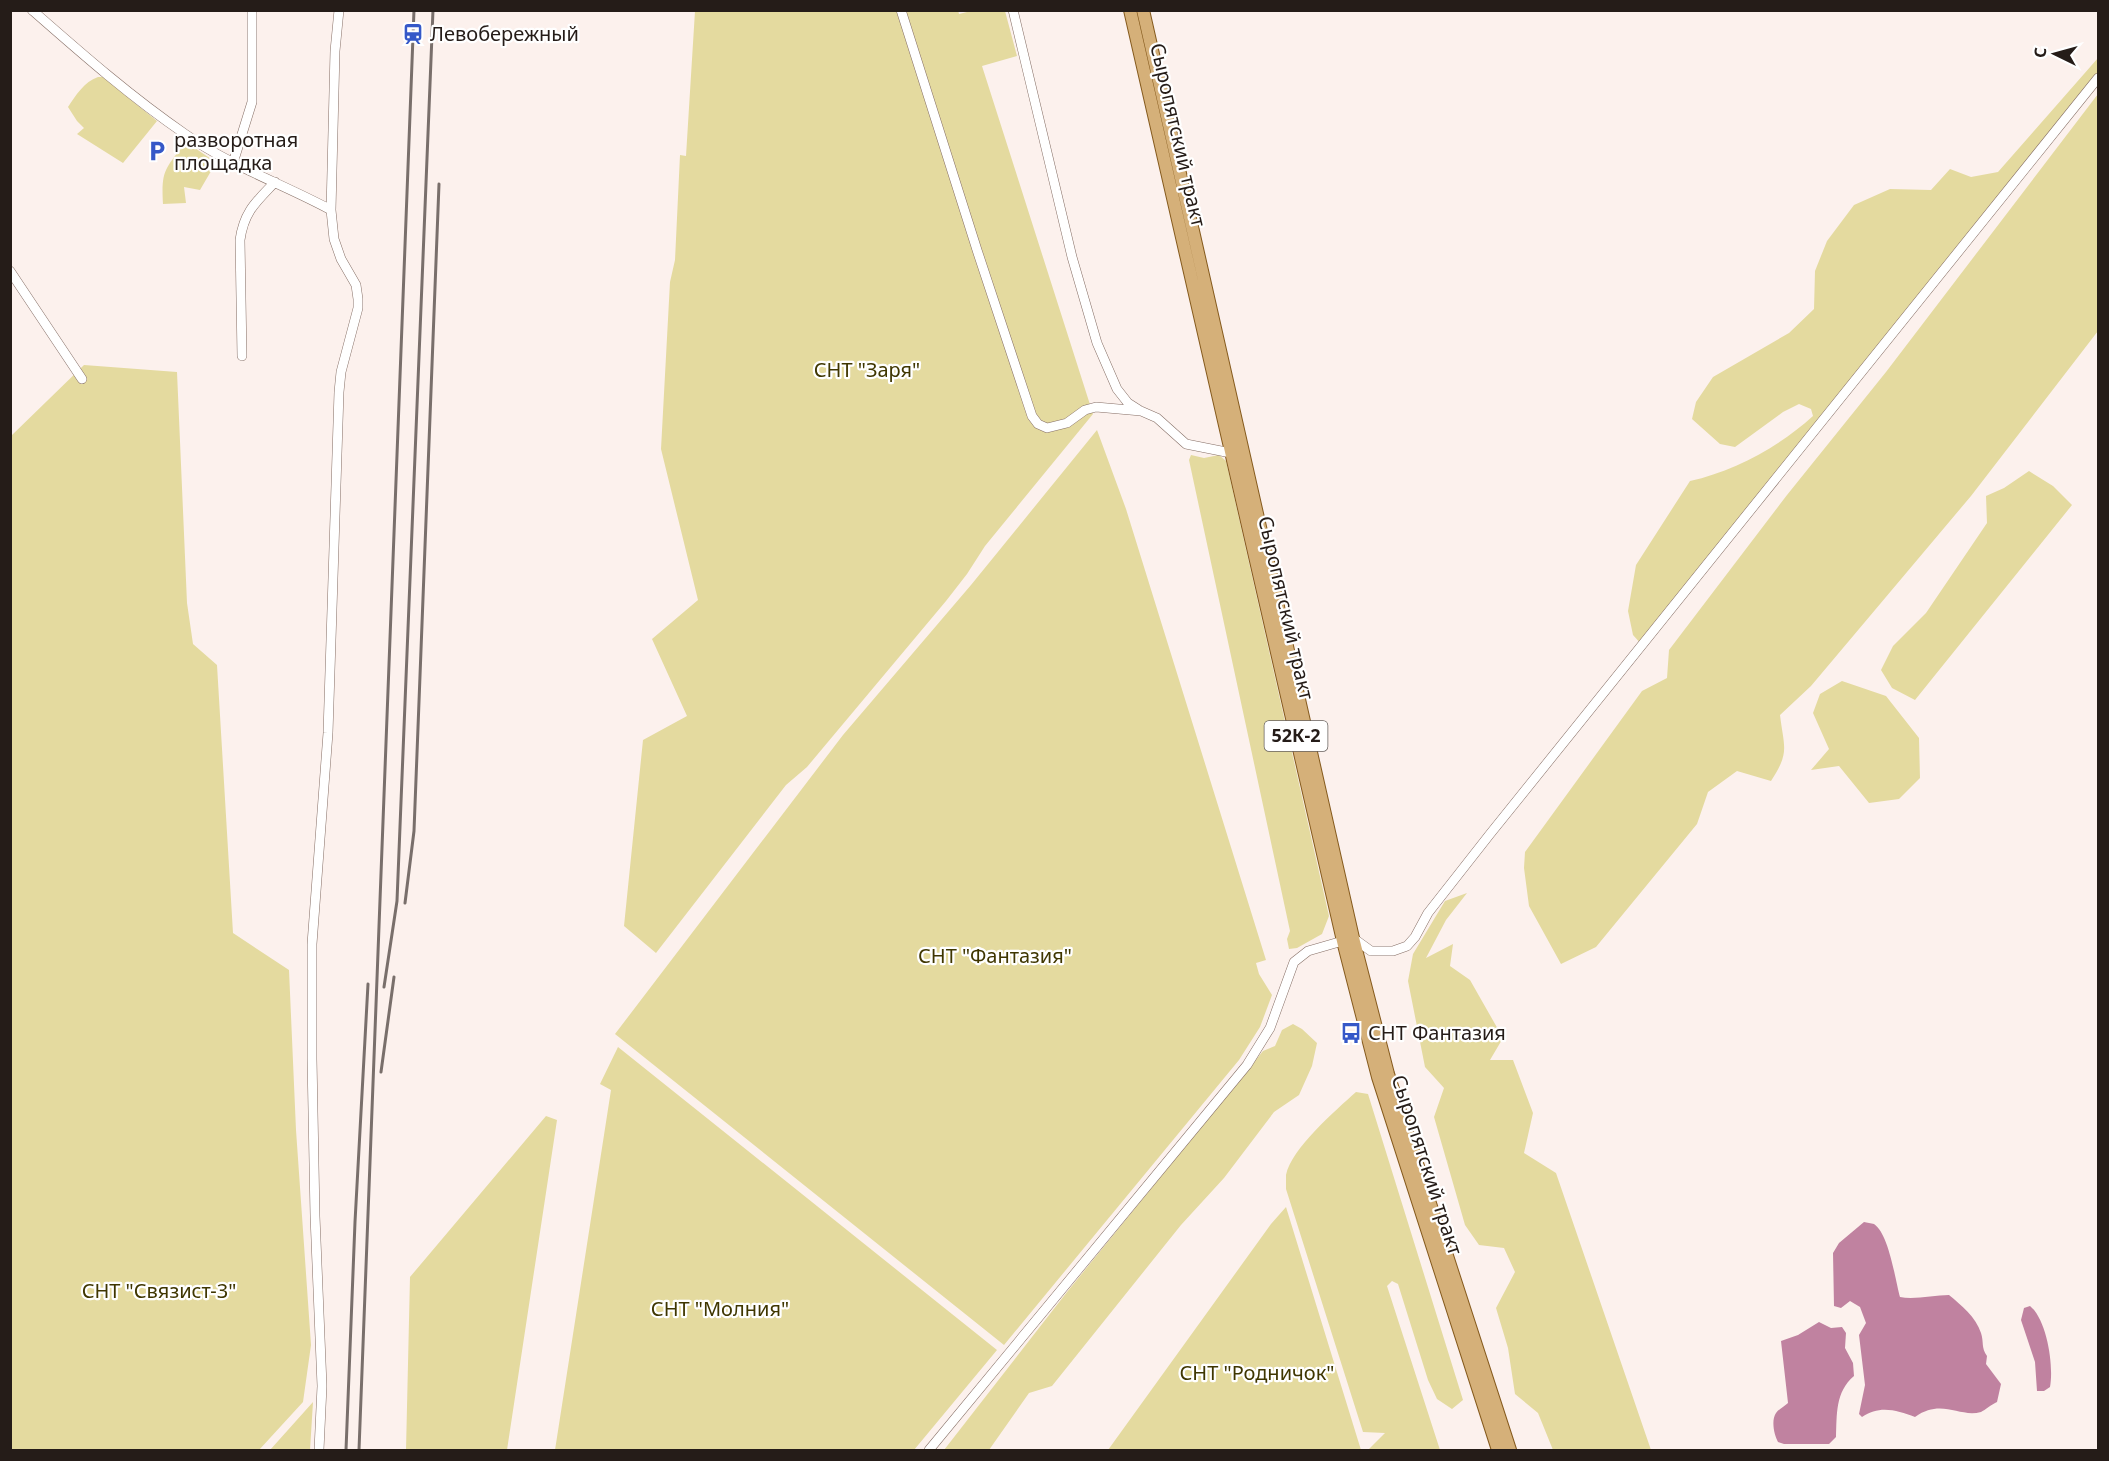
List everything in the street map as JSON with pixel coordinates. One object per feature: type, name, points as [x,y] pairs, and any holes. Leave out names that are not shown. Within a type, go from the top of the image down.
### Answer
[{"type":"main road","name":"Сыропятский тракт","points":[[1130,10],[1231,453],[1348,940],[1388,1074],[1509,1450]]},
{"type":"main road","name":"Сыропятский тракт","points":[[1143,10],[1378,1077],[1498,1450]]},
{"type":"street","points":[[32,10],[98,67],[185,134],[233,163],[331,210]]},
{"type":"street","points":[[233,163],[252,102],[252,10]]},
{"type":"street","points":[[319,1450],[322,1386],[315,1216],[312,944],[328,733],[339,392],[341,372],[358,308],[356,285],[340,259],[334,239],[331,210],[335,51],[339,10]]},
{"type":"street","points":[[901,10],[1032,416],[1038,424],[1047,428],[1067,423],[1085,410],[1096,407],[1141,411]]},
{"type":"street","points":[[1013,10],[1072,257],[1097,343],[1117,389],[1128,403],[1157,418],[1186,444],[1231,453]]},
{"type":"street","points":[[929,1450],[1247,1065],[1270,1029],[1294,962],[1308,951],[1348,940],[1371,951],[1392,951],[1407,946],[1415,937],[1428,913],[1490,834],[2098,78]]},
{"type":"street","points":[[242,356],[240,240],[242,226],[249,210],[275,182]]},
{"type":"street","points":[[10,271],[82,379]]},
{"type":"green space","name":"СНТ \"Заря\"","points":[[958,10],[959,14],[971,11],[1005,11],[1017,56],[982,66],[1093,414],[985,546],[946,601],[807,767],[786,785],[656,953],[624,926],[643,740],[687,716],[652,639],[698,600],[661,449],[670,282],[675,260],[680,155],[686,156],[695,11]]},
{"type":"green space","points":[[2098,58],[2098,75],[1642,645],[1633,635],[1628,611],[1636,565],[1690,481],[1723,471],[1771,448],[1813,416],[1811,409],[1799,404],[1783,412],[1735,447],[1720,444],[1692,419],[1696,402],[1713,377],[1789,333],[1814,309],[1815,271],[1827,241],[1854,205],[1890,189],[1931,190],[1950,169],[1971,177],[1998,172]]},
{"type":"green space","points":[[98,77],[103,77],[157,121],[123,163],[77,134],[84,128],[68,107],[84,86]]},
{"type":"green space","points":[[2098,94],[2098,331],[1971,496],[1811,686],[1780,715],[1784,750],[1781,763],[1771,781],[1737,771],[1708,792],[1697,824],[1596,947],[1561,964],[1529,906],[1524,868],[1525,852],[1642,691],[1667,678],[1669,650],[1787,495],[1886,372]]},
{"type":"green space","points":[[186,142],[214,161],[214,166],[200,190],[184,187],[186,203],[163,204],[166,170]]},
{"type":"green space","name":"СНТ \"Связист-3\"","points":[[84,365],[177,372],[187,603],[193,644],[217,665],[233,933],[289,970],[296,1130],[311,1345],[303,1402],[259,1450],[11,1450],[11,436]]},
{"type":"green space","name":"СНТ \"Фантазия\"","points":[[1097,430],[1126,509],[1266,960],[1256,963],[1259,974],[1272,995],[1260,1027],[1239,1060],[1004,1345],[615,1034],[843,735],[971,585]]},
{"type":"green space","points":[[1191,455],[1204,458],[1219,455],[1226,461],[1329,916],[1322,934],[1297,948],[1289,949],[1287,939],[1290,931],[1189,460]]},
{"type":"green space","points":[[2029,471],[2053,486],[2072,505],[1915,700],[1892,688],[1881,670],[1893,646],[1926,613],[1987,523],[1986,496],[2004,488]]},
{"type":"green space","points":[[1842,681],[1886,696],[1919,738],[1920,778],[1899,799],[1869,803],[1839,766],[1811,770],[1829,749],[1813,713],[1820,694]]},
{"type":"green space","points":[[1467,893],[1446,920],[1426,958],[1453,944],[1450,966],[1470,980],[1503,1038],[1490,1060],[1513,1060],[1533,1113],[1524,1153],[1556,1173],[1651,1450],[1553,1450],[1538,1413],[1515,1394],[1508,1348],[1496,1308],[1515,1272],[1504,1248],[1479,1245],[1465,1225],[1434,1117],[1444,1088],[1425,1067],[1408,981],[1413,954],[1445,901]]},
{"type":"green space","points":[[1293,1024],[1317,1043],[1312,1066],[1299,1095],[1274,1112],[1224,1178],[1181,1225],[1052,1386],[1029,1393],[989,1450],[944,1450],[1067,1292],[1263,1051],[1275,1046],[1282,1030]]},
{"type":"green space","name":"СНТ \"Молния\"","points":[[618,1047],[997,1350],[914,1450],[555,1450],[611,1090],[600,1084]]},
{"type":"green space","points":[[1356,1092],[1368,1094],[1463,1400],[1452,1409],[1437,1399],[1428,1380],[1398,1284],[1392,1281],[1387,1286],[1440,1450],[1368,1450],[1385,1433],[1363,1432],[1286,1189],[1286,1175],[1296,1154],[1315,1130]]},
{"type":"green space","points":[[546,1116],[557,1120],[507,1450],[406,1450],[410,1277]]},
{"type":"green space","name":"СНТ \"Родничок\"","points":[[1286,1207],[1361,1450],[1108,1450],[1271,1224]]},
{"type":"green space","points":[[313,1402],[310,1450],[270,1450]]},
{"type":"shaded area","points":[[1864,1222],[1874,1224],[1884,1237],[1900,1297],[1949,1295],[1972,1317],[1981,1333],[1987,1356],[1986,1364],[2001,1384],[1997,1402],[1981,1412],[1973,1413],[1934,1409],[1915,1417],[1888,1410],[1875,1411],[1862,1417],[1859,1414],[1865,1385],[1859,1335],[1866,1323],[1860,1307],[1850,1301],[1841,1308],[1834,1306],[1833,1253],[1839,1243]]},
{"type":"shaded area","points":[[2030,1306],[2045,1332],[2050,1356],[2050,1387],[2044,1391],[2037,1391],[2035,1362],[2021,1320],[2024,1308]]},
{"type":"shaded area","points":[[1819,1322],[1831,1328],[1842,1327],[1846,1333],[1845,1348],[1853,1363],[1854,1376],[1843,1389],[1840,1397],[1836,1437],[1829,1444],[1784,1444],[1778,1442],[1773,1423],[1776,1413],[1788,1403],[1781,1341],[1798,1335]]},
{"type":"railway","points":[[359,1450],[414,10]]},
{"type":"railway","points":[[384,987],[397,901],[433,10]]},
{"type":"railway","points":[[405,903],[414,831],[439,184]]},
{"type":"railway","points":[[381,1072],[394,977]]},
{"type":"railway","points":[[346,1450],[368,984]]},
{"type":"place","name":"Левобережный","points":[[413,34]]},
{"type":"place","name":"разворотная площадка","points":[[157,151]]},
{"type":"place","name":"СНТ Фантазия","points":[[1351,1033]]}]
